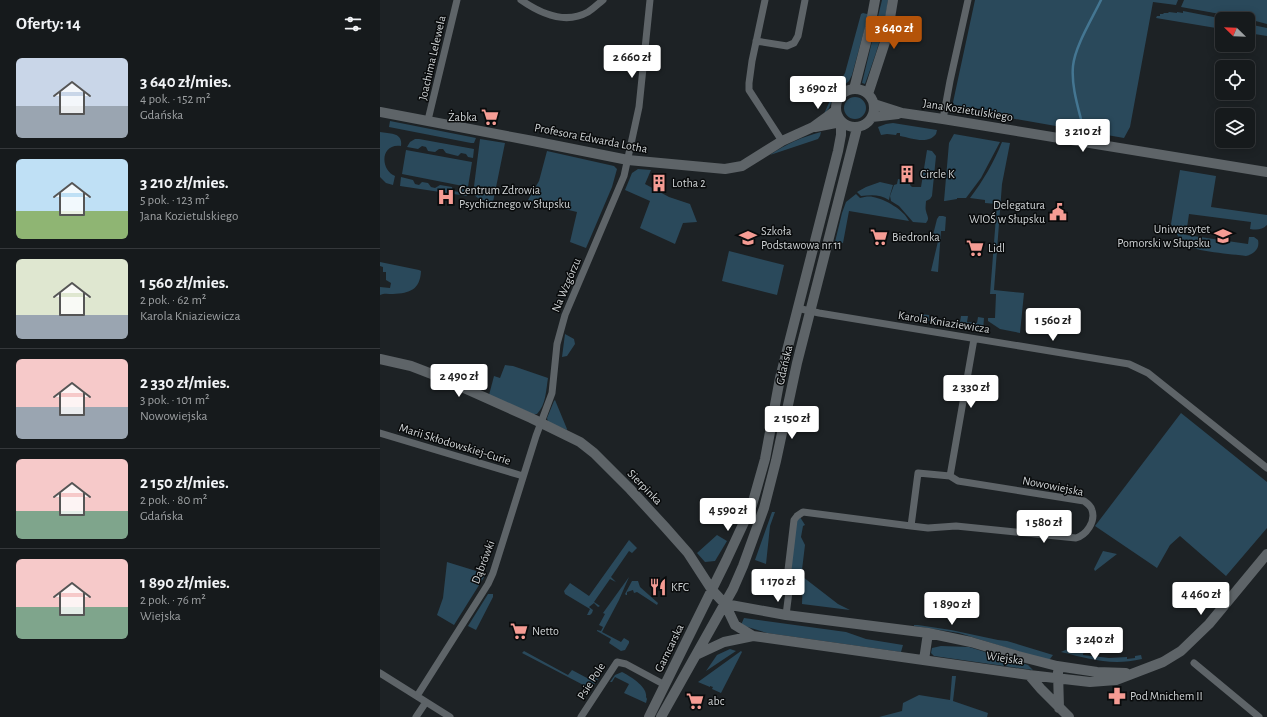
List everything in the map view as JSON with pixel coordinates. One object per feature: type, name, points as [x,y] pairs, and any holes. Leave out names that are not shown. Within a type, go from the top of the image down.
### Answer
[{"type":"main road","points":[[854,89],[876,0]]},
{"type":"main road","points":[[868,94],[887,36],[893,0]]},
{"type":"main road","points":[[854,89],[864,91],[868,94],[874,104],[874,113],[868,122],[857,128],[848,127],[841,122],[835,111],[838,98],[842,93],[854,89]]},
{"type":"main road","name":"Jana Kozietulskiego","points":[[874,104],[902,113],[1267,172]]},
{"type":"main road","name":"Profesora Edwarda Lotha","points":[[380,112],[428,120],[628,160],[725,169],[742,166],[782,142],[813,127],[835,111]]},
{"type":"main road","name":"Jana Kozietulskiego","points":[[872,117],[902,113]]},
{"type":"main road","name":"Profesora Edwarda Lotha","points":[[813,127],[841,122]]},
{"type":"main road","name":"Gdańska","points":[[712,590],[742,529],[752,505],[760,479],[780,378],[838,151],[841,135],[841,122]]},
{"type":"main road","name":"Gdańska","points":[[725,604],[743,566],[764,508],[776,461],[793,380],[857,128]]},
{"type":"main road","name":"Sierpinka","points":[[380,359],[411,366],[437,376],[580,442],[594,453],[630,489],[688,553],[712,590]]},
{"type":"main road","points":[[1130,673],[1146,669],[1163,662],[1181,651],[1209,624],[1267,554]]},
{"type":"main road","name":"Wiejska","points":[[712,590],[725,604],[735,625],[753,636]]},
{"type":"main road","name":"Garncarska","points":[[649,717],[712,590]]},
{"type":"main road","name":"Wiejska","points":[[725,604],[828,621],[928,632],[971,642],[1057,666],[1097,672],[1130,673]]},
{"type":"main road","name":"Garncarska","points":[[661,717],[725,604]]},
{"type":"main road","points":[[924,660],[928,632]]},
{"type":"main road","name":"Wiejska","points":[[696,655],[724,642],[753,636],[1028,675],[1090,682],[1116,680],[1123,678],[1130,673]]},
{"type":"main road","points":[[1057,666],[1059,708]]},
{"type":"main road","points":[[1028,675],[1069,717]]},
{"type":"street","name":"Joachima Lelewela","points":[[428,120],[457,0]]},
{"type":"street","points":[[521,0],[528,5],[554,17],[568,18],[589,12],[603,0]]},
{"type":"street","name":"Na Wzgórzu","points":[[541,423],[552,393],[557,344],[565,315],[624,176],[639,107],[650,0]]},
{"type":"street","points":[[765,0],[748,83],[749,90],[782,142]]},
{"type":"street","points":[[756,41],[787,46],[794,43],[798,36],[805,0]]},
{"type":"street","points":[[943,119],[968,0]]},
{"type":"street","name":"Karola Kniaziewicza","points":[[797,308],[1129,364],[1141,369],[1159,382],[1267,468]]},
{"type":"street","points":[[950,476],[974,339]]},
{"type":"street","name":"Dąbrówki","points":[[417,696],[488,584],[496,565],[541,423]]},
{"type":"street","name":"Marii Skłodowskiej-Curie","points":[[380,433],[523,476]]},
{"type":"street","name":"Nowowiejska","points":[[786,615],[791,576],[788,570],[794,520],[796,516],[803,512],[911,526],[928,528],[956,526],[1076,538],[1080,537],[1086,532],[1092,519],[1093,511],[1084,501],[958,481],[950,476],[918,473],[911,526]]},
{"type":"street","name":"Psie Pole","points":[[581,717],[617,662],[626,664],[665,685]]},
{"type":"street","points":[[1194,663],[1258,717]]},
{"type":"street","points":[[380,673],[450,717]]},
{"type":"street","points":[[416,717],[426,702]]},
{"type":"shaded area","points":[[882,0],[888,0],[885,22],[865,84],[862,83]]},
{"type":"shaded area","points":[[975,0],[1178,0],[1176,5],[1153,2],[1130,127],[1124,138],[953,108]]},
{"type":"shaded area","points":[[1184,0],[1267,0],[1267,24],[1255,21],[1255,12],[1215,13],[1181,7]]},
{"type":"shaded area","points":[[1183,11],[1215,17],[1215,28],[1156,18],[1157,16],[1160,16],[1160,14],[1169,12],[1183,13]]},
{"type":"shaded area","points":[[861,14],[867,14],[868,16],[852,75],[849,81],[835,93],[829,108],[824,114],[845,73]]},
{"type":"shaded area","points":[[1255,25],[1267,28],[1267,36],[1255,34]]},
{"type":"shaded area","points":[[855,97],[859,98],[865,104],[865,112],[859,118],[855,119],[851,118],[845,112],[844,108],[845,104],[851,98]]},
{"type":"shaded area","points":[[390,121],[476,138],[474,143],[471,143],[389,127]]},
{"type":"shaded area","points":[[893,123],[937,130],[933,137],[924,140],[900,136],[900,133],[897,133],[896,135],[881,135],[878,127]]},
{"type":"shaded area","points":[[380,132],[395,134],[401,141],[401,146],[394,146],[389,149],[384,158],[390,173],[395,176],[393,185],[386,183],[380,177]]},
{"type":"shaded area","points":[[821,132],[818,139],[770,155],[794,141]]},
{"type":"shaded area","points":[[954,134],[1000,142],[981,178],[966,198],[957,198],[944,201],[949,143]]},
{"type":"shaded area","points":[[415,139],[474,149],[473,158],[461,153],[458,156],[446,153],[443,149],[439,149],[435,152],[428,151],[426,147],[422,146],[418,149],[407,147],[410,142]]},
{"type":"shaded area","points":[[480,139],[505,143],[493,202],[479,199],[473,194]]},
{"type":"shaded area","points":[[1002,142],[1010,143],[1002,184],[994,290],[1024,293],[1020,333],[1000,329],[988,321],[988,318],[995,318],[996,294],[990,294],[997,204],[985,203],[985,200],[970,198],[988,171]]},
{"type":"shaded area","points":[[406,150],[472,162],[468,187],[402,174]]},
{"type":"shaded area","points":[[927,150],[932,151],[936,156],[932,196],[926,201],[928,220],[926,223],[913,222],[899,206],[891,201],[890,196],[894,185],[897,184],[898,179],[911,181],[910,185],[912,187],[921,187]]},
{"type":"shaded area","points":[[547,151],[614,166],[617,169],[612,187],[586,248],[570,242],[577,212],[528,200],[539,181]]},
{"type":"shaded area","points":[[638,169],[651,170],[645,184],[669,197],[690,204],[697,222],[683,223],[675,244],[640,228],[650,201],[625,190],[632,173]]},
{"type":"shaded area","points":[[1180,170],[1216,176],[1211,207],[1267,215],[1267,225],[1261,229],[1255,230],[1250,229],[1251,222],[1189,214],[1186,235],[1248,244],[1249,237],[1254,237],[1258,240],[1258,246],[1252,254],[1246,256],[1196,249],[1185,244],[1177,235],[1171,224]]},
{"type":"shaded area","points":[[401,177],[413,180],[415,184],[419,185],[422,182],[428,183],[431,187],[435,188],[440,185],[452,187],[453,191],[459,192],[462,189],[468,190],[467,196],[400,186]]},
{"type":"shaded area","points":[[880,182],[893,185],[889,200],[872,195],[861,196],[857,192],[866,187]]},
{"type":"shaded area","points":[[856,194],[860,198],[878,198],[888,203],[899,209],[909,221],[849,211],[843,243],[835,242],[846,202]]},
{"type":"shaded area","points":[[939,216],[946,217],[945,231],[941,231],[938,272],[931,271],[939,237],[933,235]]},
{"type":"shaded area","points":[[729,251],[784,265],[777,295],[722,281]]},
{"type":"shaded area","points":[[380,262],[421,271],[419,282],[413,289],[404,293],[380,295],[380,287],[390,288],[391,283],[386,280],[386,272],[383,272],[383,267],[380,266]]},
{"type":"shaded area","points":[[920,314],[929,315],[929,319],[960,322],[961,316],[968,316],[967,322],[977,323],[978,317],[984,318],[983,331],[918,319]]},
{"type":"shaded area","points":[[565,334],[574,339],[575,344],[567,356],[562,357]]},
{"type":"shaded area","points":[[505,365],[513,366],[548,378],[544,402],[537,414],[533,414],[489,395],[494,376],[500,378]]},
{"type":"shaded area","points":[[555,400],[567,430],[548,422],[547,418]]},
{"type":"shaded area","points":[[1181,413],[1267,482],[1267,528],[1226,576],[1180,536],[1170,545],[1157,568],[1095,526]]},
{"type":"shaded area","points":[[772,512],[775,512],[770,526],[766,564],[755,560]]},
{"type":"shaded area","points":[[800,517],[805,525],[803,526],[801,537],[805,545],[801,578],[794,575],[791,569],[796,522]]},
{"type":"shaded area","points":[[717,535],[727,541],[715,561],[705,562],[697,553]]},
{"type":"shaded area","points":[[629,540],[637,548],[632,553],[629,551],[611,577],[616,582],[610,579],[594,602],[600,606],[598,607],[594,603],[589,607],[593,610],[592,613],[587,615],[590,609],[565,594],[564,591],[570,583],[589,596]]},
{"type":"shaded area","points":[[1103,551],[1117,554],[1095,571],[1094,569]]},
{"type":"shaded area","points":[[447,562],[486,574],[454,625],[437,615],[443,598]]},
{"type":"shaded area","points":[[629,577],[602,632],[621,642],[624,638],[629,641],[625,650],[621,651],[609,643],[611,639],[597,630],[601,631],[603,627],[599,625],[605,614],[603,613]]},
{"type":"shaded area","points":[[803,577],[838,604],[850,610],[802,604]]},
{"type":"shaded area","points":[[632,581],[638,581],[640,587],[658,603],[657,605],[637,592],[634,593],[633,590],[627,592],[626,595],[625,594]]},
{"type":"shaded area","points":[[488,594],[493,594],[493,597],[476,630],[468,626]]},
{"type":"shaded area","points":[[744,618],[846,632],[866,639],[903,645],[901,652],[767,633],[741,625]]},
{"type":"shaded area","points":[[914,625],[951,630],[1007,641],[1053,655],[1050,659],[1046,660],[959,633]]},
{"type":"shaded area","points":[[941,646],[969,647],[1028,665],[1033,670],[934,656],[931,653],[932,648]]},
{"type":"shaded area","points":[[1070,648],[1084,650],[1083,655],[1109,658],[1127,657],[1127,659],[1135,658],[1135,656],[1141,655],[1142,659],[1110,662],[1061,652]]},
{"type":"shaded area","points":[[730,649],[736,651],[706,671],[717,655]]},
{"type":"shaded area","points":[[524,651],[568,675],[572,670],[587,678],[593,675],[598,679],[591,689],[522,653]]},
{"type":"shaded area","points":[[741,651],[742,652],[721,693],[712,689],[713,687],[698,682]]},
{"type":"shaded area","points":[[622,672],[634,679],[644,689],[647,699],[646,703],[624,693],[629,684],[615,677],[612,682],[610,682],[615,675]]},
{"type":"shaded area","points":[[952,676],[956,676],[953,701],[988,713],[987,717],[879,717],[902,711],[903,703],[919,695],[950,700]]},
{"type":"waterway","points":[[1084,131],[1074,90],[1074,58],[1080,41],[1101,0]]},
{"type":"place","name":"Żabka","points":[[490,117]]},
{"type":"place","name":"Circle K","points":[[907,174]]},
{"type":"place","name":"Lotha 2","points":[[659,183]]},
{"type":"place","name":"Centrum Zdrowia Psychicznego w Słupsku","points":[[446,197]]},
{"type":"place","name":"Delegatura WIOŚ w Słupsku","points":[[1058,212]]},
{"type":"place","name":"Uniwersytet Pomorski w Słupsku","points":[[1223,236]]},
{"type":"place","name":"Biedronka","points":[[879,237]]},
{"type":"place","name":"Szkoła Podstawowa nr 11","points":[[748,238]]},
{"type":"place","name":"Lidl","points":[[975,248]]},
{"type":"place","name":"KFC","points":[[658,587]]},
{"type":"place","name":"Netto","points":[[519,631]]},
{"type":"place","name":"Pod Mnichem II","points":[[1117,696]]},
{"type":"place","name":"abc","points":[[695,701]]}]
